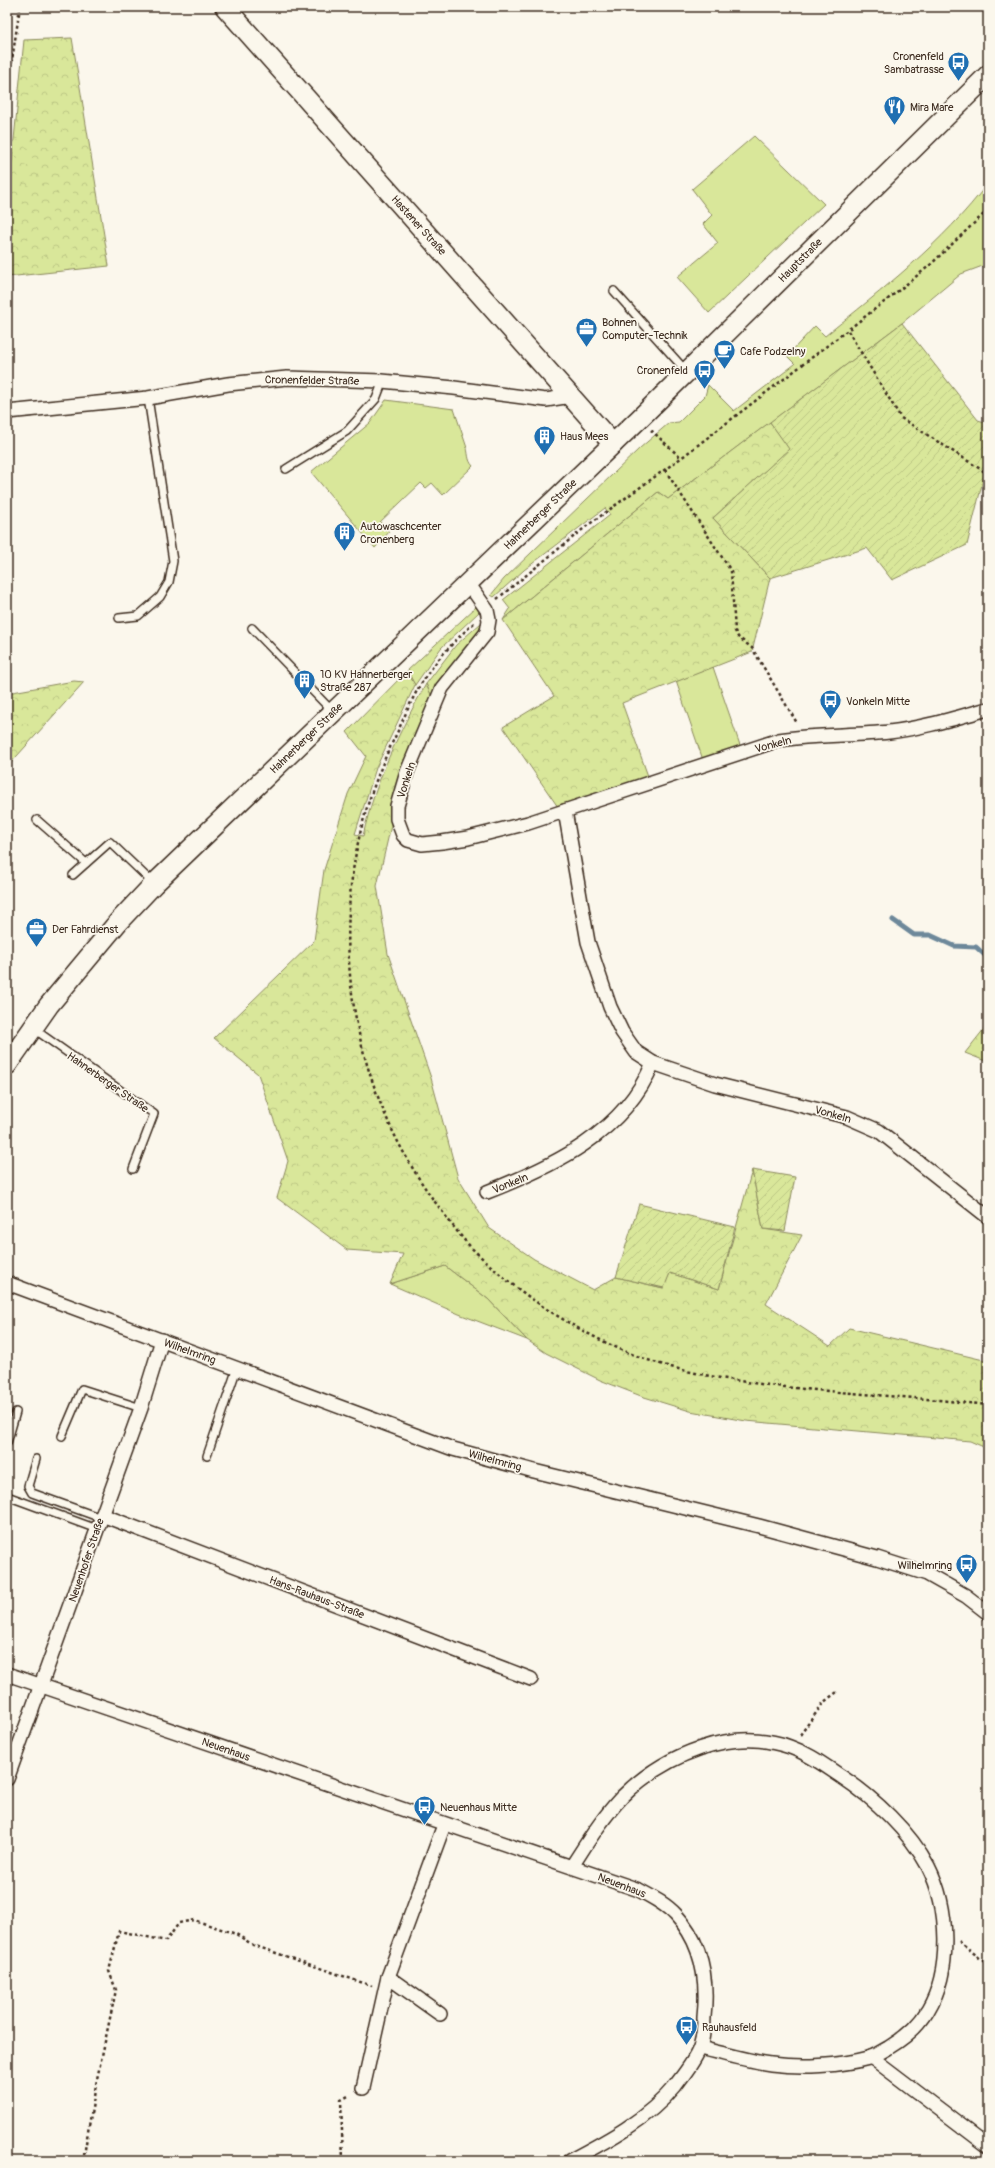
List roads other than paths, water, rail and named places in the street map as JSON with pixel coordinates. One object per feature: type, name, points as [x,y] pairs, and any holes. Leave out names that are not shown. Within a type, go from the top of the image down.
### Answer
[{"type":"main road","name":"Hastener Straße","points":[[225,7],[612,444]]},
{"type":"main road","name":"Hauptstraße","points":[[612,444],[988,76]]},
{"type":"main road","name":"Hahnerberger Straße","points":[[7,1065],[34,1029],[49,1005],[119,922],[154,884],[612,444]]},
{"type":"street","name":"Cronenfelder Straße","points":[[7,412],[148,398],[263,379],[287,378],[383,381],[454,388],[546,400],[571,396]]},
{"type":"street","name":"Vonkeln","points":[[468,583],[487,610],[489,620],[486,632],[442,688],[407,772],[397,806],[397,819],[403,835],[412,842],[442,842],[468,838],[528,824],[779,740],[804,736],[894,731],[920,727],[988,709]]},
{"type":"street","name":"Vonkeln","points":[[564,811],[588,942],[610,1007],[630,1045],[643,1058],[745,1093],[847,1117],[879,1131],[988,1217]]},
{"type":"street","name":"Vonkeln","points":[[487,1192],[527,1177],[580,1149],[613,1120],[630,1101],[647,1078],[653,1062]]},
{"type":"street","name":"Wilhelmring","points":[[7,1283],[453,1449],[534,1471],[759,1526],[877,1558],[927,1574],[966,1596],[988,1613]]},
{"type":"street","name":"Neuenhofer Straße","points":[[7,1779],[42,1686],[141,1408],[162,1340]]},
{"type":"street","name":"Hans-Rauhaus-Straße","points":[[100,1521],[531,1679]]},
{"type":"street","name":"Neuenhaus","points":[[7,1674],[444,1825],[572,1866],[649,1896],[676,1915],[685,1927],[699,1952],[705,1980],[706,2002],[700,2048],[674,2087],[648,2112],[616,2136],[569,2161]]},
{"type":"street","points":[[572,1866],[609,1812],[624,1796],[646,1778],[690,1752],[713,1744],[745,1741],[764,1742],[790,1747],[810,1755],[866,1792],[899,1825],[928,1865],[939,1896],[945,1930],[942,1967],[935,1994],[928,2011],[904,2039],[871,2057],[796,2066],[769,2064],[700,2048]]},
{"type":"street","points":[[363,2088],[388,1977],[444,1825]]},
{"type":"street","points":[[388,1977],[440,2014]]},
{"type":"street","points":[[871,2057],[988,2146]]},
{"type":"lane","points":[[614,291],[687,372]]},
{"type":"lane","points":[[286,468],[347,431],[376,399],[383,381]]},
{"type":"lane","points":[[119,618],[138,616],[160,597],[169,582],[173,561],[148,398]]},
{"type":"lane","points":[[252,628],[333,712]]},
{"type":"lane","points":[[37,820],[86,863]]},
{"type":"lane","points":[[73,875],[110,842],[154,884]]},
{"type":"lane","name":"Hahnerberger Straße","points":[[34,1029],[154,1114],[133,1168]]},
{"type":"lane","points":[[207,1456],[236,1368]]},
{"type":"lane","points":[[62,1436],[82,1389],[141,1408]]},
{"type":"lane","points":[[7,1443],[16,1412]]},
{"type":"lane","points":[[36,1459],[28,1486],[32,1493],[100,1521]]},
{"type":"lane","points":[[7,1496],[100,1521]]},
{"type":"waterway","points":[[893,920],[914,935],[930,935],[954,946],[976,947],[988,958]]},
{"type":"place","name":"Cronenfeld Sambatrasse","points":[[959,82]]},
{"type":"place","name":"Mira Mare","points":[[895,126]]},
{"type":"place","name":"Bohnen Computer-Technik","points":[[586,348]]},
{"type":"place","name":"Cafe Podzelny","points":[[724,370]]},
{"type":"place","name":"Cronenfeld","points":[[704,390]]},
{"type":"place","name":"Haus Mees","points":[[544,456]]},
{"type":"place","name":"Autowaschcenter Cronenberg","points":[[345,552]]},
{"type":"place","name":"10 KV Hahnerberger Straße 287","points":[[304,700]]},
{"type":"place","name":"Vonkeln Mitte","points":[[831,720]]},
{"type":"place","name":"Der Fahrdienst","points":[[36,948]]},
{"type":"place","name":"Wilhelmring","points":[[967,1584]]},
{"type":"place","name":"Neuenhaus Mitte","points":[[425,1826]]},
{"type":"place","name":"Rauhausfeld","points":[[687,2046]]}]
